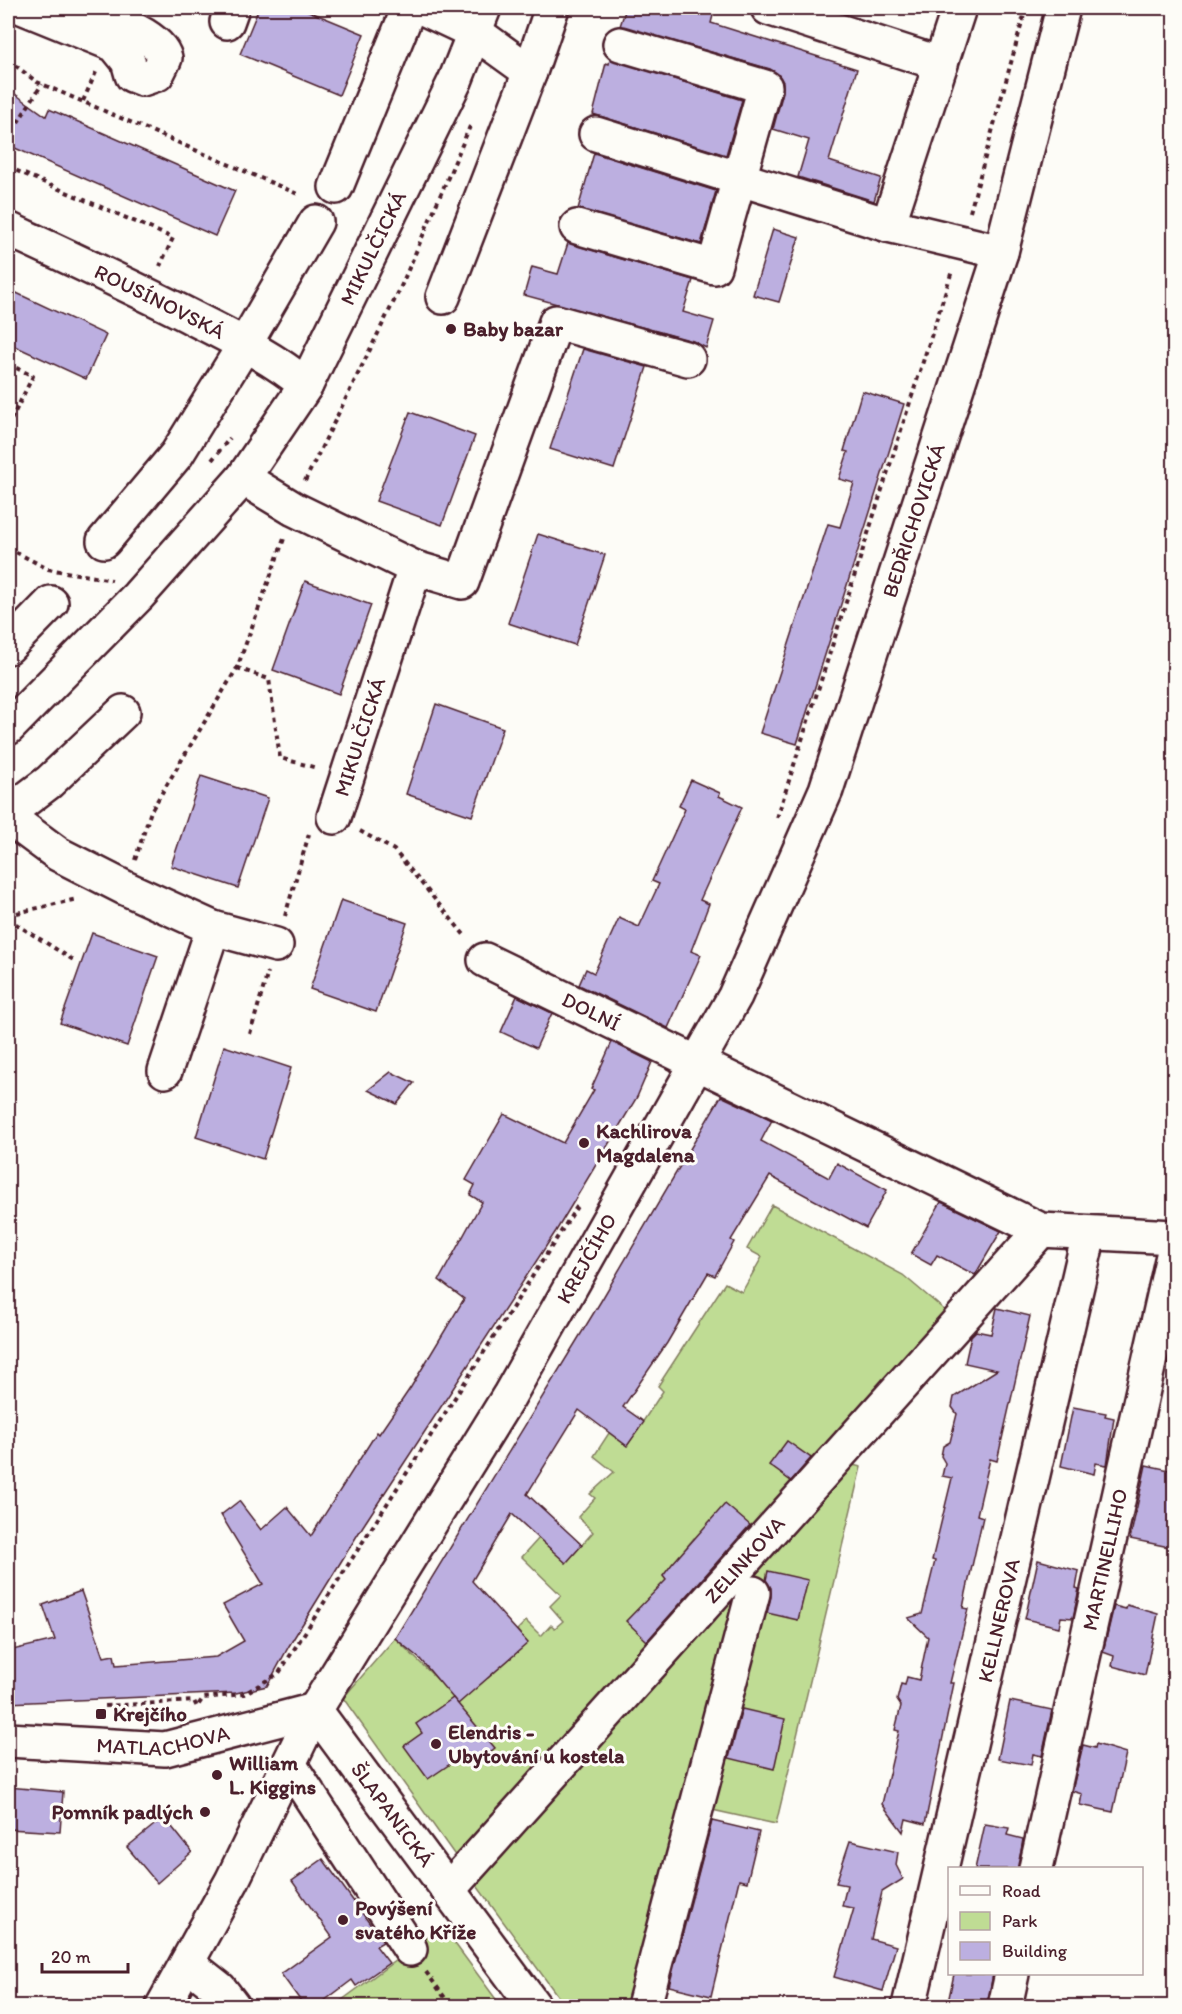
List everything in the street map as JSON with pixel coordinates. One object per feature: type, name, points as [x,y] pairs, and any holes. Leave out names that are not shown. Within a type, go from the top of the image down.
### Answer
[{"type":"street","points":[[24,8],[59,14],[129,44],[86,8]]},
{"type":"street","points":[[336,187],[409,8]]},
{"type":"street","points":[[423,8],[480,20],[530,72]]},
{"type":"street","points":[[443,297],[530,72],[552,8]]},
{"type":"street","points":[[768,8],[941,64]]},
{"type":"street","points":[[888,225],[959,8]]},
{"type":"street","name":"BEDŘICHOVICKÁ","points":[[826,790],[1000,252],[1063,8]]},
{"type":"street","name":"MIKULČICKÁ","points":[[8,728],[123,612],[243,478],[306,384],[384,231],[480,20]]},
{"type":"street","points":[[577,227],[714,267],[765,87],[620,44]]},
{"type":"street","points":[[596,134],[888,225],[1000,252]]},
{"type":"street","points":[[104,541],[177,454],[316,222]]},
{"type":"street","name":"ROUSÍNOVSKÁ","points":[[8,229],[147,294],[245,344],[280,363],[306,384]]},
{"type":"street","points":[[243,478],[294,509],[415,568],[462,582],[556,322],[688,359]]},
{"type":"street","name":"MIKULČICKÁ","points":[[334,817],[415,568]]},
{"type":"street","points":[[8,647],[51,603]]},
{"type":"street","points":[[123,712],[49,782],[8,815],[58,854],[125,888],[213,928],[276,945]]},
{"type":"street","name":"KREJČÍHO","points":[[163,2007],[232,1881],[315,1710],[509,1396],[698,1064],[735,996],[826,790]]},
{"type":"street","points":[[165,1071],[213,928]]},
{"type":"street","name":"DOLNÍ","points":[[485,960],[1041,1230]]},
{"type":"street","points":[[1041,1230],[1174,1237]]},
{"type":"street","name":"ZELINKOVA","points":[[448,1890],[1041,1230]]},
{"type":"street","name":"KELLNEROVA","points":[[909,2007],[1089,1234]]},
{"type":"street","name":"MARTINELLIHO","points":[[1036,1867],[1174,1251]]},
{"type":"street","name":"ZELINKOVA","points":[[644,2007],[753,1593]]},
{"type":"street","name":"MATLACHOVA","points":[[8,1740],[165,1749],[315,1710]]},
{"type":"street","name":"ŠLAPANICKÁ","points":[[315,1710],[534,2007]]},
{"type":"street","points":[[289,1764],[410,1949]]},
{"type":"street","points":[[187,1963],[220,1989],[233,2007]]},
{"type":"street","points":[[1005,2007],[1012,1975]]},
{"type":"path","points":[[774,828],[961,243],[1026,8]]},
{"type":"path","points":[[8,60],[42,84],[298,194]]},
{"type":"path","points":[[8,138],[42,84]]},
{"type":"path","points":[[8,167],[173,238],[147,294]]},
{"type":"path","points":[[8,364],[33,376],[8,426]]},
{"type":"path","points":[[8,548],[48,569],[117,580]]},
{"type":"path","points":[[237,668],[269,679],[280,758],[320,769]]},
{"type":"path","points":[[250,1034],[316,811],[334,817],[394,850],[485,960]]},
{"type":"path","points":[[8,919],[75,961]]},
{"type":"path","points":[[91,1714],[101,1714],[105,1706],[194,1701],[197,1707],[203,1698],[244,1694],[279,1673],[580,1203]]},
{"type":"path","points":[[410,1949],[451,2007]]},
{"type":"green space","points":[[772,1205],[903,1275],[948,1313],[814,1460],[787,1441],[770,1465],[794,1483],[724,1561],[694,1538],[663,1576],[687,1598],[698,1587],[700,1588],[459,1861],[343,1698],[395,1638],[437,1679],[468,1657],[488,1678],[508,1660],[502,1654],[521,1635],[517,1630],[526,1621],[541,1636],[551,1625],[555,1628],[563,1621],[550,1606],[561,1595],[522,1557],[539,1538],[566,1563],[593,1532],[578,1517],[595,1498],[590,1494],[614,1472],[594,1456],[609,1433],[627,1446],[663,1391],[658,1386],[725,1283],[742,1292],[762,1257],[747,1249]]},
{"type":"green space","points":[[841,1462],[861,1467],[776,1824],[703,1808],[650,2006],[565,2006],[472,1879]]},
{"type":"green space","points":[[442,1926],[501,2006],[334,2006]]},
{"type":"building","points":[[259,8],[301,8],[364,34],[339,95],[240,54]]},
{"type":"building","points":[[626,8],[715,8],[711,23],[857,69],[829,161],[881,178],[874,201],[798,177],[809,140],[773,129],[783,92],[783,82],[778,74],[770,69],[620,26]]},
{"type":"building","points":[[610,59],[742,100],[726,155],[593,114],[606,63],[609,64]]},
{"type":"building","points":[[8,89],[46,116],[49,109],[235,191],[215,236],[8,145]]},
{"type":"building","points":[[594,153],[716,191],[701,244],[578,209]]},
{"type":"building","points":[[773,229],[799,237],[779,302],[753,295]]},
{"type":"building","points":[[568,243],[693,280],[683,312],[714,321],[706,348],[693,341],[524,295],[532,267],[558,274]]},
{"type":"building","points":[[8,289],[106,335],[86,379],[8,343]]},
{"type":"building","points":[[583,349],[647,367],[614,469],[550,449]]},
{"type":"building","points":[[862,391],[904,404],[797,744],[760,733],[828,524],[840,527],[854,483],[839,479],[848,452],[844,451]]},
{"type":"building","points":[[410,412],[475,436],[442,525],[376,501]]},
{"type":"building","points":[[538,534],[605,555],[575,645],[508,623]]},
{"type":"building","points":[[305,581],[371,605],[339,694],[273,670]]},
{"type":"building","points":[[436,704],[503,728],[472,816],[406,794]]},
{"type":"building","points":[[201,776],[268,798],[238,888],[171,866]]},
{"type":"building","points":[[691,780],[720,793],[719,796],[742,807],[700,900],[709,904],[691,951],[701,955],[668,1028],[579,985],[586,969],[594,973],[619,918],[639,927],[659,884],[652,881],[685,809],[679,806]]},
{"type":"building","points":[[341,900],[407,923],[376,1012],[310,989]]},
{"type":"building","points":[[92,933],[158,956],[127,1046],[60,1023]]},
{"type":"building","points":[[517,996],[552,1013],[536,1048],[501,1032]]},
{"type":"building","points":[[612,1042],[652,1062],[637,1097],[556,1231],[363,1526],[267,1686],[236,1693],[8,1703],[8,1651],[55,1640],[43,1605],[81,1591],[104,1657],[114,1655],[116,1665],[216,1657],[244,1641],[223,1605],[263,1584],[221,1515],[239,1501],[261,1530],[287,1507],[311,1536],[377,1432],[379,1434],[411,1387],[464,1299],[439,1280],[482,1202],[470,1195],[475,1185],[466,1180],[504,1114],[563,1143],[594,1090],[591,1089]]},
{"type":"building","points":[[224,1046],[291,1068],[263,1159],[196,1137]]},
{"type":"building","points":[[391,1072],[414,1083],[397,1104],[368,1090]]},
{"type":"building","points":[[721,1096],[772,1120],[761,1141],[829,1178],[837,1163],[887,1190],[866,1228],[770,1176],[731,1240],[734,1242],[715,1276],[708,1273],[667,1343],[623,1407],[644,1422],[627,1446],[579,1410],[527,1494],[582,1545],[566,1563],[512,1514],[472,1581],[528,1643],[458,1704],[420,1659],[395,1638],[601,1301]]},
{"type":"building","points":[[941,1202],[1001,1231],[975,1275],[937,1255],[931,1265],[911,1254]]},
{"type":"building","points":[[997,1308],[1030,1316],[997,1461],[990,1459],[977,1515],[983,1517],[963,1608],[968,1609],[950,1683],[954,1683],[925,1824],[906,1819],[903,1832],[882,1804],[899,1731],[895,1730],[901,1706],[897,1700],[901,1684],[905,1685],[907,1677],[919,1680],[928,1637],[908,1618],[922,1614],[935,1561],[932,1560],[952,1478],[942,1476],[945,1463],[941,1456],[943,1446],[950,1442],[957,1414],[952,1407],[954,1397],[997,1370],[965,1363],[971,1336],[976,1331],[991,1334]]},
{"type":"building","points":[[1073,1407],[1106,1413],[1105,1416],[1114,1418],[1107,1465],[1096,1463],[1094,1474],[1061,1466]]},
{"type":"building","points":[[787,1441],[811,1458],[791,1481],[769,1465]]},
{"type":"building","points":[[1146,1465],[1174,1471],[1174,1548],[1130,1539]]},
{"type":"building","points":[[725,1504],[750,1525],[647,1641],[626,1621],[666,1580],[663,1576],[672,1564]]},
{"type":"building","points":[[1038,1560],[1079,1571],[1076,1588],[1079,1589],[1073,1618],[1061,1617],[1059,1627],[1025,1619]]},
{"type":"building","points":[[768,1571],[808,1580],[798,1620],[767,1613],[771,1597],[771,1588],[766,1580]]},
{"type":"building","points":[[1127,1605],[1158,1614],[1145,1675],[1112,1666],[1114,1656],[1103,1652],[1114,1606],[1126,1609]]},
{"type":"building","points":[[453,1698],[495,1748],[471,1767],[462,1756],[428,1779],[404,1746],[422,1733],[416,1724]]},
{"type":"building","points":[[1010,1701],[1052,1710],[1042,1756],[1033,1754],[1031,1765],[998,1759]]},
{"type":"building","points":[[742,1709],[785,1719],[774,1769],[729,1758]]},
{"type":"building","points":[[1096,1744],[1126,1753],[1113,1812],[1080,1805],[1082,1794],[1072,1791],[1083,1745],[1095,1748]]},
{"type":"building","points":[[8,1787],[63,1792],[60,1832],[8,1829]]},
{"type":"building","points":[[164,1817],[192,1852],[157,1883],[127,1847]]},
{"type":"building","points":[[712,1821],[759,1832],[747,1882],[739,1880],[711,1996],[669,1986]]},
{"type":"building","points":[[985,1824],[1009,1828],[1007,1835],[1023,1839],[1018,1867],[975,1867]]},
{"type":"building","points":[[850,1841],[898,1852],[896,1865],[903,1879],[882,1892],[871,1939],[896,1946],[883,1991],[834,1977],[854,1908],[842,1906],[847,1885],[836,1883]]},
{"type":"building","points":[[323,1859],[383,1942],[376,1946],[389,1963],[356,1986],[352,1980],[316,2007],[305,2007],[281,1974],[332,1937],[292,1881]]},
{"type":"building","points":[[954,1975],[993,1975],[987,2007],[947,2007]]},
{"type":"place","name":"Baby bazar","points":[[451,329]]},
{"type":"place","name":"Kachlirova Magdalena","points":[[584,1143]]},
{"type":"place","name":"Krejčího","points":[[101,1714]]},
{"type":"place","name":"Elendris - Ubytování u kostela","points":[[436,1744]]},
{"type":"place","name":"William L. Kiggins","points":[[217,1775]]},
{"type":"place","name":"Pomník padlých","points":[[205,1812]]},
{"type":"place","name":"Povýšení svatého Kříže","points":[[343,1920]]}]
